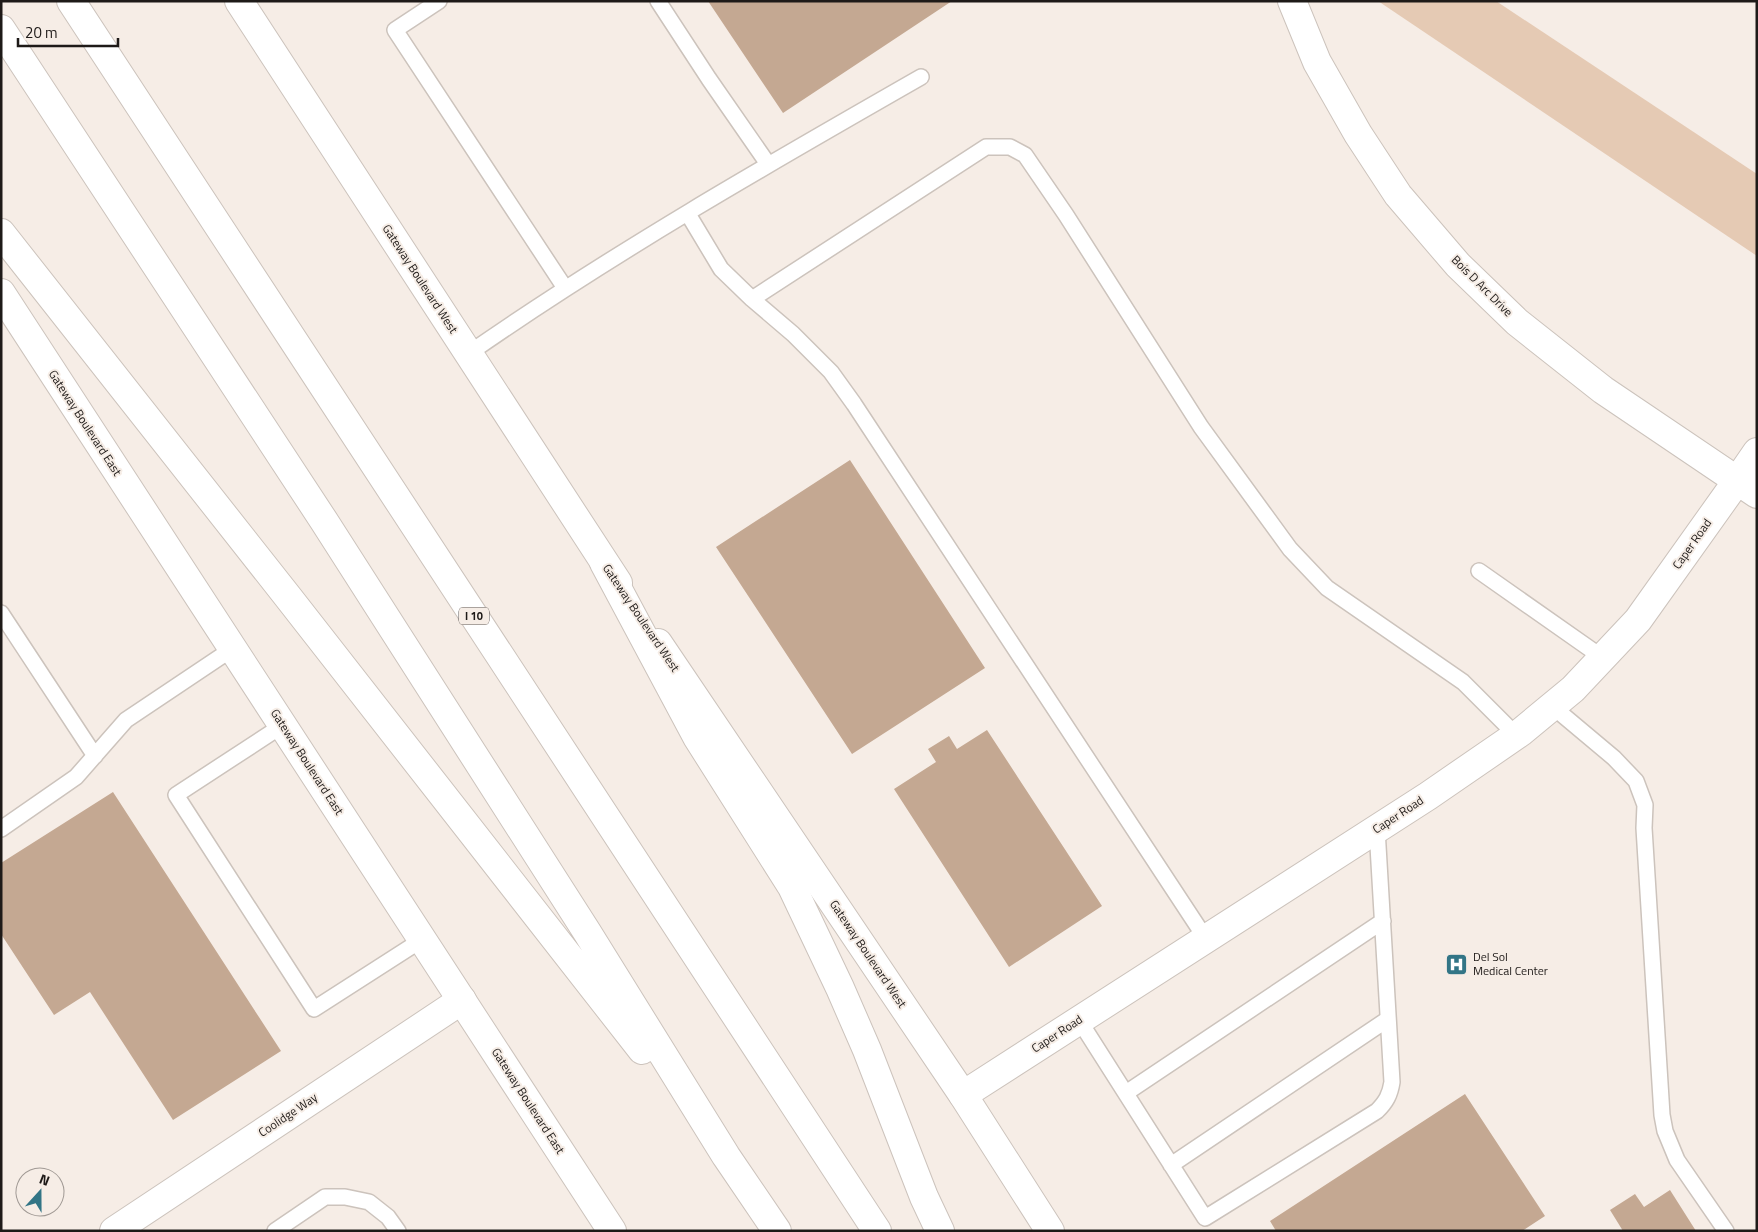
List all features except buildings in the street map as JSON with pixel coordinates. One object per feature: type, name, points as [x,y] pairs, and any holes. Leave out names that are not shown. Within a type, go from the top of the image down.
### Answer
[{"type":"main road","name":"I 10","points":[[72,1],[877,1231]]},
{"type":"main road","name":"Gateway Boulevard West","points":[[239,1],[604,563],[963,1095],[1050,1231]]},
{"type":"main road","name":"Bois D Arc Drive","points":[[1292,1],[1317,62],[1358,134],[1398,195],[1458,264],[1518,322],[1603,390],[1747,488]]},
{"type":"main road","points":[[1,29],[324,521],[576,915],[726,1156],[777,1231]]},
{"type":"main road","points":[[1,233],[726,1156]]},
{"type":"main road","name":"Gateway Boulevard East","points":[[1,293],[612,1231]]},
{"type":"main road","name":"Caper Road","points":[[963,1095],[1377,829],[1516,735],[1573,689],[1638,620],[1747,488],[1757,452]]},
{"type":"main road","points":[[604,563],[697,736],[792,886],[856,1023],[924,1197],[940,1231]]},
{"type":"main road","name":"Coolidge Way","points":[[128,1227],[462,1000]]},
{"type":"lane","points":[[439,1],[395,30],[565,288]]},
{"type":"lane","points":[[658,1],[768,164]]},
{"type":"lane","points":[[468,354],[565,288],[768,164],[921,77]]},
{"type":"lane","points":[[752,299],[986,147],[1010,147],[1025,155],[1040,175],[1201,427],[1290,549],[1327,588],[1462,682],[1516,735]]},
{"type":"lane","points":[[688,214],[721,269],[793,334],[831,372],[854,404],[1206,939]]},
{"type":"lane","points":[[1479,571],[1603,658]]},
{"type":"lane","points":[[1,613],[94,756]]},
{"type":"lane","points":[[1,829],[76,777],[126,720],[232,649]]},
{"type":"lane","points":[[1552,706],[1614,758],[1636,781],[1645,805],[1644,828],[1662,1115],[1665,1131],[1677,1160],[1726,1231]]},
{"type":"lane","points":[[282,725],[176,795],[314,1009],[423,939]]},
{"type":"lane","points":[[1079,1020],[1209,1225],[1377,1111],[1391,1092],[1392,1082],[1377,829]]},
{"type":"lane","points":[[1126,1093],[1383,922]]},
{"type":"lane","points":[[1171,1165],[1388,1019]]},
{"type":"lane","points":[[275,1231],[325,1197],[345,1196],[369,1202],[388,1217],[398,1231]]},
{"type":"shaded area","points":[[1378,1],[1496,1],[1757,174],[1757,256]]},
{"type":"place","name":"Del Sol Medical Center","points":[[1457,964]]}]
